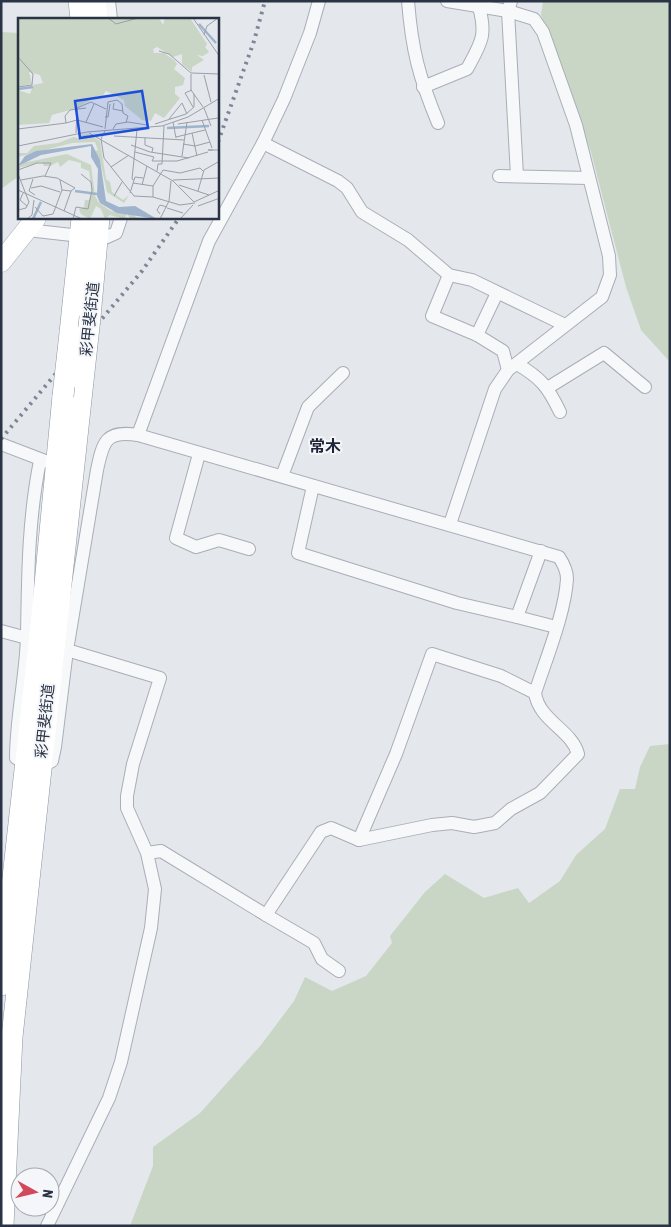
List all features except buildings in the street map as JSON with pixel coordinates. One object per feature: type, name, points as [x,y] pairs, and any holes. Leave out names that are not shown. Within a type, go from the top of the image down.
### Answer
[{"type":"highway","points":[[79,1],[81,18]]},
{"type":"highway","points":[[95,1],[97,18]]},
{"type":"highway","name":"彩甲斐街道","points":[[9,1213],[12,1037],[42,626],[70,333],[77,226]]},
{"type":"highway","name":"彩甲斐街道","points":[[1,985],[32,766],[103,227]]},
{"type":"main road","points":[[1,262],[32,224]]},
{"type":"street","points":[[109,1],[111,18]]},
{"type":"street","points":[[138,435],[209,241],[263,143],[307,42],[319,1]]},
{"type":"street","points":[[408,1],[411,41],[423,87],[438,123]]},
{"type":"street","points":[[447,1],[479,7],[510,6],[534,19],[542,32],[576,125],[609,256],[610,275],[602,297],[565,324],[544,344],[513,367],[495,389],[450,524]]},
{"type":"street","points":[[510,6],[517,176]]},
{"type":"street","points":[[423,87],[468,69],[484,37],[484,25],[479,7]]},
{"type":"street","points":[[263,143],[338,181],[347,188],[362,212],[408,240],[449,275],[472,280],[565,324]]},
{"type":"street","points":[[499,176],[589,178]]},
{"type":"street","points":[[103,227],[116,233],[120,219]]},
{"type":"street","points":[[32,224],[77,226]]},
{"type":"street","points":[[449,275],[432,316],[477,335],[503,351],[513,367],[536,375],[549,388],[560,412]]},
{"type":"street","points":[[477,335],[497,293]]},
{"type":"street","points":[[549,388],[604,353],[645,387]]},
{"type":"street","points":[[282,476],[308,408],[343,373]]},
{"type":"street","points":[[1,444],[44,462],[36,483],[28,570],[27,638],[16,738],[16,758],[32,766],[52,761],[97,470],[102,448],[110,437],[122,432],[541,551],[559,557],[565,566],[567,577],[556,627],[535,693],[536,701],[543,712],[576,745],[578,754],[540,793],[512,809],[495,823],[474,827],[452,823],[432,825],[359,840],[331,828],[322,832],[266,915]]},
{"type":"street","points":[[199,454],[176,538],[196,547],[219,540],[250,549]]},
{"type":"street","points":[[83,467],[97,470]]},
{"type":"street","points":[[313,486],[298,553],[457,604],[556,627]]},
{"type":"street","points":[[516,617],[541,551]]},
{"type":"street","points":[[1,631],[27,638]]},
{"type":"street","points":[[60,1198],[110,1098],[121,1062],[151,928],[155,890],[147,853],[127,808],[127,796],[133,764],[160,678],[68,650]]},
{"type":"street","points":[[359,840],[396,754],[432,654],[501,676],[535,693]]},
{"type":"street","points":[[147,853],[161,851],[314,943],[322,959],[339,971]]},
{"type":"green space","points":[[543,1],[670,1],[670,362],[641,330],[626,287],[591,152],[541,15]]},
{"type":"green space","points":[[1,32],[18,33],[18,177],[1,189]]},
{"type":"green space","points":[[670,744],[670,1226],[130,1226],[153,1166],[153,1147],[200,1113],[261,1045],[294,1001],[305,977],[332,991],[366,976],[392,943],[390,936],[425,892],[445,874],[484,898],[518,888],[529,903],[560,881],[576,855],[605,829],[620,789],[635,789],[640,767],[650,746]]},
{"type":"railway","points":[[219,139],[254,41],[265,1]]},
{"type":"railway","points":[[1,439],[142,271],[178,219]]},
{"type":"district","name":"常木","points":[[325,446]]}]
